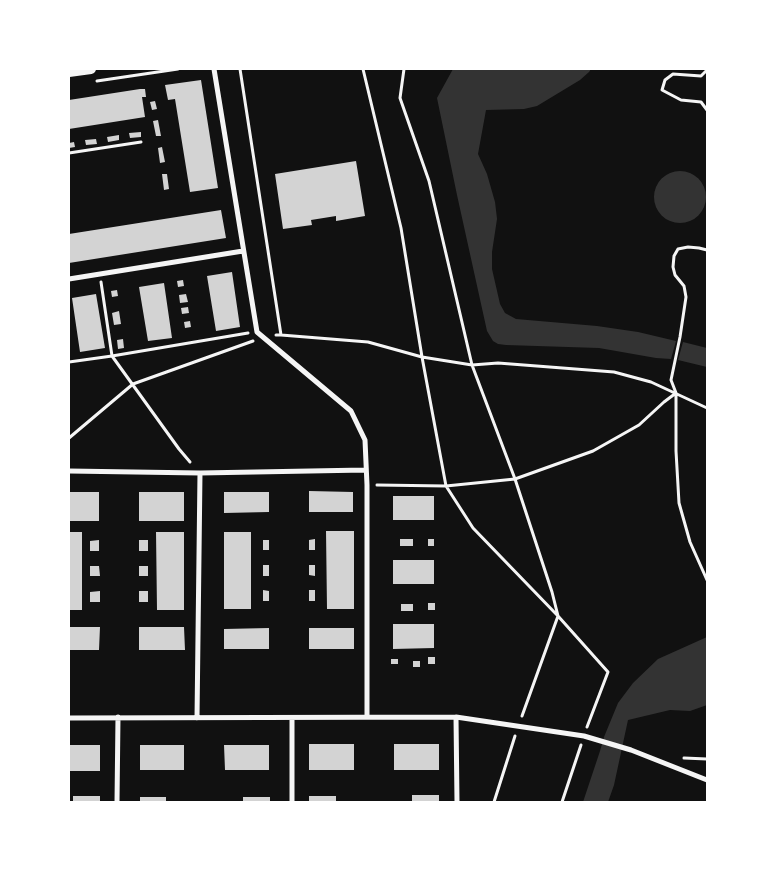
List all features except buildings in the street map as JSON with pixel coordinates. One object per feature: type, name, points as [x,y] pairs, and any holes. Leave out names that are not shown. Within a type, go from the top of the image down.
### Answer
[{"type":"main road","points":[[69,72],[91,69]]},
{"type":"street","points":[[214,69],[257,332],[351,410],[365,440],[367,716]]},
{"type":"street","points":[[69,279],[243,251]]},
{"type":"street","points":[[69,471],[200,473],[365,470]]},
{"type":"street","points":[[197,718],[200,473]]},
{"type":"street","points":[[456,717],[457,802]]},
{"type":"street","points":[[69,718],[456,717],[584,736],[631,750],[707,780]]},
{"type":"street","points":[[117,802],[118,718]]},
{"type":"street","points":[[292,718],[292,802]]},
{"type":"path","points":[[96,82],[178,69]]},
{"type":"path","points":[[240,69],[281,335]]},
{"type":"path","points":[[363,69],[401,228],[446,486],[473,528],[558,616],[608,672],[562,802]]},
{"type":"path","points":[[404,69],[400,98],[429,182],[472,365],[515,479],[558,616],[518,726],[494,802]]},
{"type":"path","points":[[707,70],[701,76],[673,74],[665,80],[662,90],[682,100],[701,102],[707,110]]},
{"type":"path","points":[[69,153],[141,142]]},
{"type":"path","points":[[707,250],[688,246],[678,250],[674,256],[673,266],[675,275],[684,286],[686,297],[671,380],[676,393],[676,451],[679,503],[690,542],[707,580]]},
{"type":"path","points":[[100,274],[112,356],[179,449],[200,473]]},
{"type":"path","points":[[69,362],[257,332]]},
{"type":"path","points":[[69,438],[133,384],[263,337],[281,335],[368,342],[422,357],[472,365],[498,363],[614,372],[651,382],[707,408]]},
{"type":"path","points":[[366,484],[446,486],[515,479],[593,451],[639,425],[676,393]]},
{"type":"shaded area","points":[[453,69],[591,69],[580,80],[537,106],[524,109],[486,110],[478,154],[487,174],[495,202],[497,219],[492,252],[492,269],[500,304],[505,313],[516,319],[597,326],[638,332],[676,341],[671,359],[599,348],[506,345],[493,341],[487,331],[437,98]]},
{"type":"shaded area","points":[[675,171],[685,171],[699,178],[706,192],[706,202],[699,216],[685,223],[675,223],[665,219],[658,212],[654,202],[654,192],[658,182],[665,175]]},
{"type":"shaded area","points":[[683,342],[707,348],[707,367],[678,360]]},
{"type":"shaded area","points":[[707,637],[707,705],[690,711],[670,710],[628,720],[614,785],[608,802],[583,802],[604,737],[618,703],[633,683],[658,659]]}]
